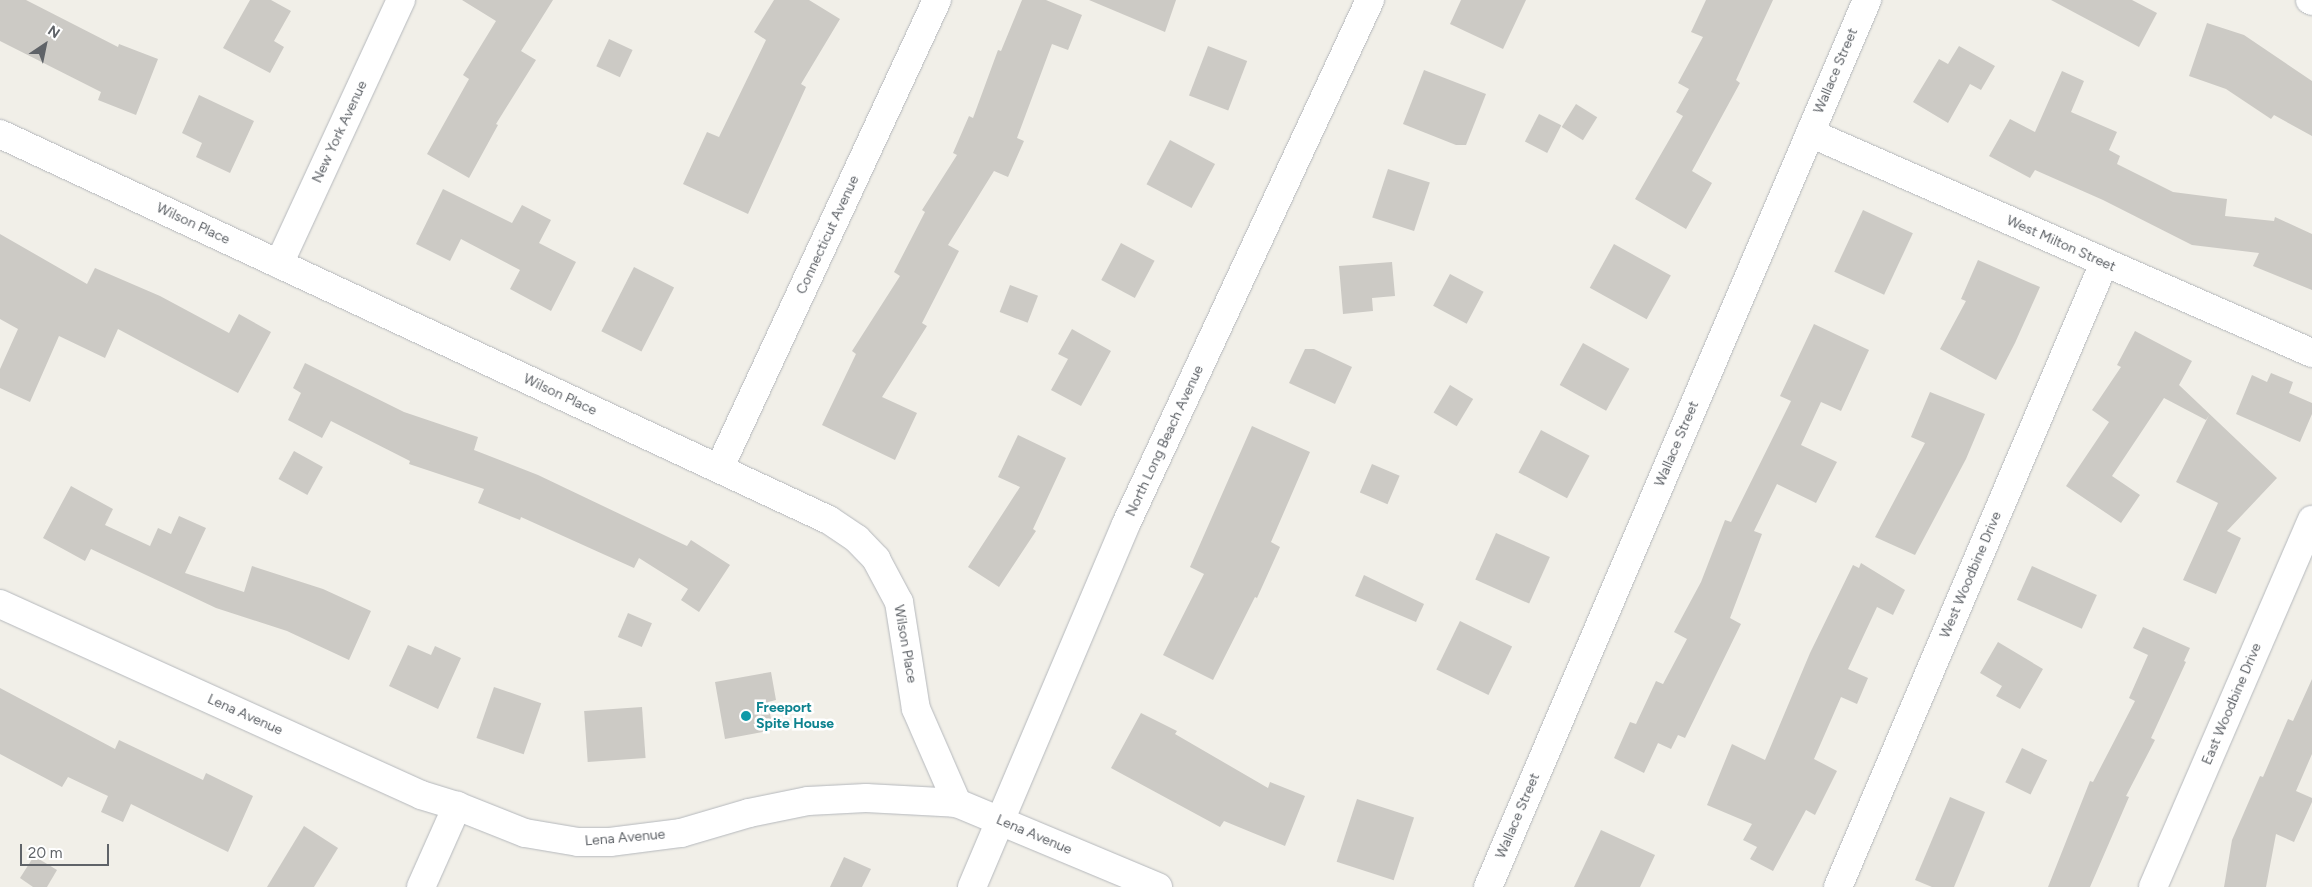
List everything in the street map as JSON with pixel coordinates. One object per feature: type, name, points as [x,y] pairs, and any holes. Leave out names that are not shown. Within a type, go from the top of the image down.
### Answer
[{"type":"street","name":"New York Avenue","points":[[278,264],[401,0]]},
{"type":"street","name":"Connecticut Avenue","points":[[719,470],[937,0]]},
{"type":"street","name":"North Long Beach Avenue","points":[[972,887],[1126,524],[1370,0]]},
{"type":"street","name":"Wallace Street","points":[[1488,887],[1866,0]]},
{"type":"street","name":"West Milton Street","points":[[1810,133],[2312,353]]},
{"type":"street","name":"Wilson Place","points":[[0,134],[829,520],[857,539],[876,559],[899,602],[916,709],[957,803]]},
{"type":"street","name":"West Woodbine Drive","points":[[1838,887],[2104,263]]},
{"type":"street","name":"East Woodbine Drive","points":[[2153,887],[2312,520]]},
{"type":"street","name":"Lena Avenue","points":[[0,604],[421,795],[457,806],[525,833],[578,842],[610,842],[681,833],[749,813],[808,802],[866,798],[957,803],[1158,887]]},
{"type":"street","points":[[421,887],[457,806]]},
{"type":"building","points":[[0,0],[26,0],[118,47],[119,44],[158,59],[136,115],[98,100],[101,92],[0,41]]},
{"type":"building","points":[[250,0],[271,0],[291,11],[274,41],[284,47],[270,73],[223,48]]},
{"type":"building","points":[[462,0],[553,0],[521,51],[536,60],[496,124],[498,125],[469,178],[427,154],[469,79],[463,75],[496,21]]},
{"type":"building","points":[[774,0],[809,0],[840,19],[801,84],[806,87],[748,214],[683,184],[707,132],[719,137],[766,40],[754,32]]},
{"type":"building","points":[[1022,0],[1046,0],[1082,15],[1068,50],[1052,44],[1017,138],[1024,141],[1008,177],[994,171],[948,245],[959,251],[922,323],[927,326],[882,397],[917,413],[895,460],[822,425],[856,354],[852,351],[900,276],[894,272],[925,212],[922,210],[957,155],[953,153],[969,116],[973,118],[998,50],[1001,51]]},
{"type":"building","points":[[1089,0],[1176,0],[1165,32]]},
{"type":"building","points":[[1461,0],[1526,0],[1503,49],[1450,24]]},
{"type":"building","points":[[1706,0],[1773,0],[1736,80],[1740,83],[1692,171],[1712,183],[1686,229],[1635,199],[1683,116],[1676,112],[1689,89],[1678,83],[1703,37],[1691,32]]},
{"type":"building","points":[[2051,0],[2132,0],[2157,13],[2139,47]]},
{"type":"building","points":[[2207,23],[2244,35],[2312,81],[2312,136],[2274,115],[2271,119],[2226,89],[2189,76]]},
{"type":"building","points":[[609,39],[633,50],[620,77],[596,66]]},
{"type":"building","points":[[1208,46],[1247,61],[1228,111],[1189,95]]},
{"type":"building","points":[[1959,46],[1995,66],[1981,90],[1970,84],[1948,123],[1913,102],[1939,59],[1948,64]]},
{"type":"building","points":[[1424,70],[1486,94],[1466,145],[1456,145],[1403,124]]},
{"type":"building","points":[[2062,71],[2084,81],[2071,112],[2117,132],[2109,150],[2120,156],[2117,164],[2173,192],[2227,199],[2225,216],[2274,221],[2275,217],[2312,234],[2312,290],[2253,266],[2259,253],[2192,245],[2103,200],[2035,170],[2030,178],[1989,156],[2010,119],[2035,132]]},
{"type":"building","points":[[199,95],[254,121],[230,173],[196,157],[202,143],[182,133]]},
{"type":"building","points":[[1576,104],[1597,117],[1583,140],[1562,127]]},
{"type":"building","points":[[1539,114],[1561,125],[1547,153],[1525,142]]},
{"type":"building","points":[[1170,140],[1215,164],[1192,208],[1147,184]]},
{"type":"building","points":[[1388,169],[1430,183],[1414,231],[1372,218]]},
{"type":"building","points":[[443,189],[512,223],[522,205],[551,220],[539,243],[576,262],[551,311],[510,289],[520,270],[461,239],[450,261],[416,244]]},
{"type":"building","points":[[1863,210],[1913,233],[1884,295],[1834,272]]},
{"type":"building","points":[[0,234],[87,284],[95,268],[160,296],[229,333],[239,314],[271,332],[238,393],[118,329],[105,358],[59,336],[30,402],[0,388],[0,369],[18,329],[0,319]]},
{"type":"building","points":[[1121,243],[1155,261],[1135,298],[1101,280]]},
{"type":"building","points":[[1614,244],[1671,276],[1647,319],[1590,288]]},
{"type":"building","points":[[1978,260],[2040,287],[1996,380],[1940,349],[1966,301],[1961,299]]},
{"type":"building","points":[[1392,262],[1395,296],[1372,298],[1373,311],[1343,314],[1339,266]]},
{"type":"building","points":[[634,267],[674,287],[641,352],[601,331]]},
{"type":"building","points":[[1450,274],[1484,292],[1467,324],[1433,306]]},
{"type":"building","points":[[1010,285],[1038,296],[1028,323],[1000,312]]},
{"type":"building","points":[[1814,324],[1869,350],[1841,411],[1821,402],[1801,445],[1837,462],[1816,503],[1777,484],[1754,531],[1762,534],[1730,618],[1741,624],[1685,738],[1678,735],[1671,749],[1658,743],[1644,773],[1614,758],[1630,722],[1636,724],[1656,681],[1663,684],[1687,639],[1674,632],[1701,582],[1725,520],[1731,522],[1791,401],[1780,396]]},
{"type":"building","points":[[1072,329],[1111,351],[1081,406],[1051,390],[1068,359],[1058,354]]},
{"type":"building","points":[[2135,331],[2192,361],[2179,385],[2277,478],[2227,531],[2241,538],[2216,594],[2183,580],[2218,503],[2176,482],[2209,415],[2206,420],[2164,398],[2112,476],[2140,495],[2121,523],[2066,486],[2109,422],[2092,410],[2121,367],[2117,365]]},
{"type":"building","points":[[1583,343],[1629,369],[1606,411],[1560,385]]},
{"type":"building","points":[[1305,349],[1314,349],[1352,367],[1335,404],[1289,383]]},
{"type":"building","points":[[305,363],[404,412],[478,437],[474,450],[538,475],[687,546],[691,540],[730,565],[699,612],[681,600],[688,589],[639,558],[634,568],[521,517],[520,520],[478,503],[484,489],[409,464],[410,461],[331,421],[322,438],[288,420],[301,393],[293,388]]},
{"type":"building","points":[[2271,373],[2293,382],[2289,393],[2312,403],[2312,414],[2300,442],[2236,414],[2252,375],[2267,382]]},
{"type":"building","points":[[1450,385],[1473,399],[1457,426],[1434,412]]},
{"type":"building","points":[[1930,392],[1985,414],[1966,459],[1915,555],[1875,537],[1925,443],[1911,437]]},
{"type":"building","points":[[1252,426],[1310,452],[1271,542],[1280,547],[1257,598],[1255,597],[1213,680],[1163,655],[1204,574],[1190,567]]},
{"type":"building","points":[[1541,430],[1590,456],[1567,498],[1518,472]]},
{"type":"building","points":[[1018,435],[1066,458],[1033,529],[1036,531],[999,587],[968,567],[1020,487],[998,477]]},
{"type":"building","points":[[294,451],[323,467],[307,495],[278,479]]},
{"type":"building","points":[[1372,464],[1400,476],[1388,504],[1360,493]]},
{"type":"building","points":[[71,486],[113,509],[105,525],[150,546],[158,528],[171,534],[179,516],[206,528],[185,573],[244,592],[252,566],[323,589],[371,611],[349,660],[287,631],[216,608],[91,549],[85,561],[43,538]]},
{"type":"building","points":[[1496,533],[1550,557],[1529,604],[1475,580]]},
{"type":"building","points":[[1861,563],[1905,590],[1893,615],[1877,607],[1848,669],[1868,678],[1857,704],[1841,697],[1814,759],[1837,771],[1815,815],[1806,810],[1773,871],[1750,859],[1757,847],[1743,840],[1752,824],[1707,805],[1732,744],[1765,760],[1810,653],[1853,565],[1859,568]]},
{"type":"building","points":[[2032,566],[2097,595],[2082,629],[2017,600]]},
{"type":"building","points":[[1364,575],[1424,604],[1416,622],[1355,596]]},
{"type":"building","points":[[628,613],[652,623],[642,647],[618,637]]},
{"type":"building","points":[[1460,621],[1512,646],[1488,695],[1436,670]]},
{"type":"building","points":[[2143,627],[2190,648],[2184,661],[2186,662],[2151,738],[2155,740],[2126,796],[2129,797],[2090,887],[2048,887],[2090,781],[2093,782],[2135,701],[2129,698],[2148,655],[2133,648]]},
{"type":"building","points":[[1998,642],[2043,669],[2020,709],[1996,696],[2002,686],[1980,673]]},
{"type":"building","points":[[408,645],[431,655],[435,646],[461,658],[438,709],[389,686]]},
{"type":"building","name":"Freeport Spite House","points":[[771,672],[776,700],[768,702],[773,730],[725,739],[715,682]]},
{"type":"building","points":[[2312,679],[2312,754],[2296,791],[2312,798],[2312,802],[2294,842],[2276,834],[2266,887],[2224,887],[2232,840],[2260,776],[2263,777],[2288,719],[2293,721]]},
{"type":"building","points":[[494,687],[541,703],[524,754],[476,738]]},
{"type":"building","points":[[0,688],[115,749],[119,740],[203,780],[206,773],[253,796],[228,852],[131,804],[123,822],[101,812],[108,796],[68,777],[62,787],[0,754]]},
{"type":"building","points":[[642,707],[646,758],[588,762],[584,711]]},
{"type":"building","points":[[1141,713],[1177,731],[1175,734],[1268,788],[1270,782],[1305,796],[1285,846],[1224,821],[1220,827],[1111,768]]},
{"type":"building","points":[[2022,748],[2047,760],[2031,794],[2005,782]]},
{"type":"building","points":[[1950,797],[1985,812],[1954,887],[1932,887],[1915,880]]},
{"type":"building","points":[[1357,799],[1414,818],[1394,880],[1337,862]]},
{"type":"building","points":[[304,826],[338,848],[314,887],[267,887]]},
{"type":"building","points":[[1601,830],[1655,855],[1640,887],[1574,887]]},
{"type":"building","points":[[34,856],[57,870],[47,887],[33,887],[20,878]]},
{"type":"building","points":[[844,857],[871,869],[862,887],[830,887]]},
{"type":"place","name":"Freeport Spite House","points":[[746,716]]}]
